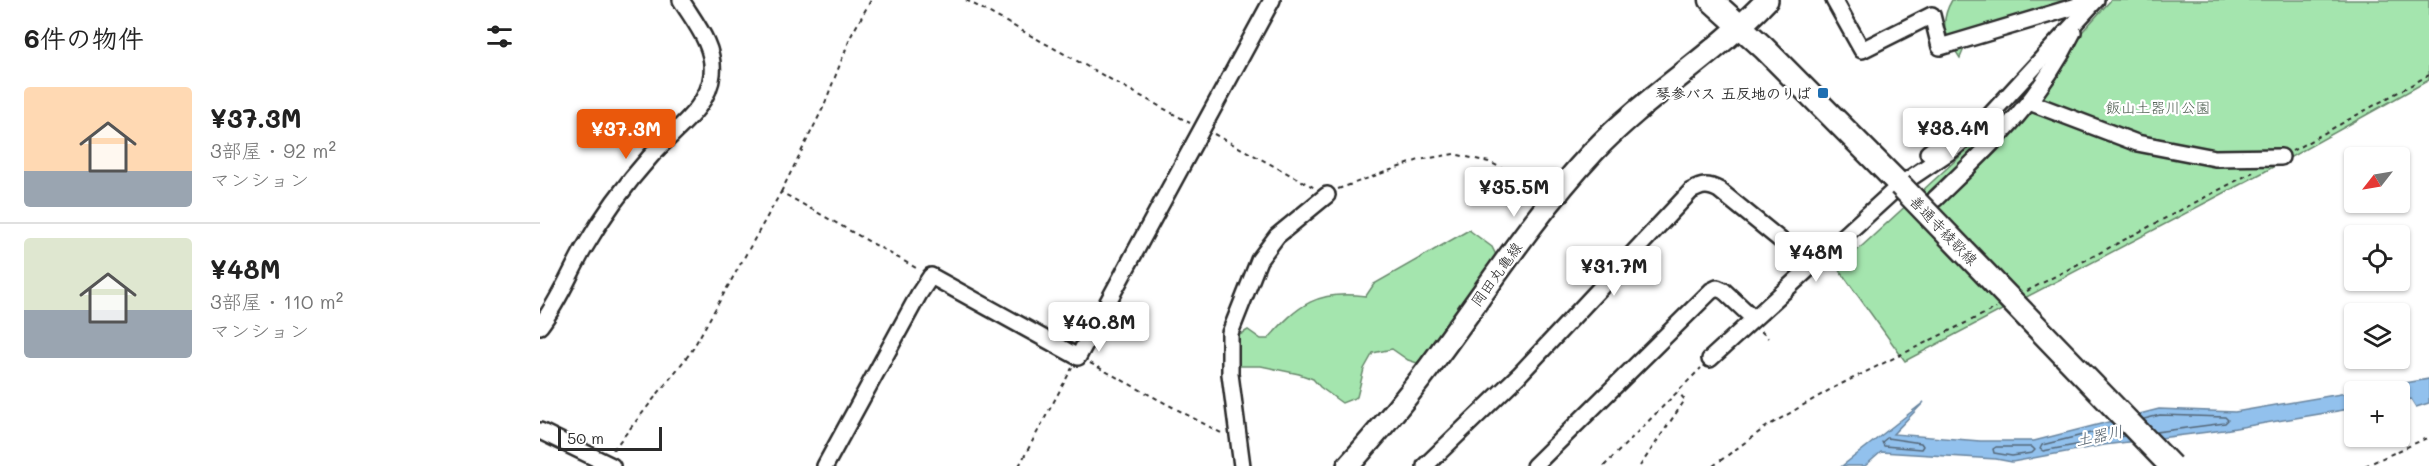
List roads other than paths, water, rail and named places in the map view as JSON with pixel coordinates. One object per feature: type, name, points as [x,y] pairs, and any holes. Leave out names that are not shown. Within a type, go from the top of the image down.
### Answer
[{"type":"main road","name":"善通寺綾歌線","points":[[1711,0],[1900,185],[2171,466]]},
{"type":"main road","name":"岡田丸亀線","points":[[1347,466],[1394,414],[1502,264],[1593,153],[1619,126],[1740,28],[1767,0]]},
{"type":"street","points":[[540,326],[558,302],[585,247],[621,193],[650,156],[704,100],[710,87],[712,60],[709,47],[681,0]]},
{"type":"street","points":[[825,466],[931,276],[1078,357],[1272,0]]},
{"type":"street","points":[[1834,0],[1862,50],[1932,15],[1940,47],[2095,1]]},
{"type":"street","points":[[1710,359],[1900,185],[1952,150],[1980,126],[2095,1]]},
{"type":"street","points":[[1935,199],[2010,127],[2064,49],[2080,17]]},
{"type":"street","points":[[1928,153],[1954,136],[1988,105],[2062,26],[2080,17]]},
{"type":"street","points":[[2029,102],[2137,142],[2215,158],[2281,157]]},
{"type":"street","points":[[1425,466],[1519,375],[1691,190],[1709,185],[1719,190],[1811,266]]},
{"type":"street","points":[[1242,466],[1230,374],[1230,333],[1259,260],[1277,236],[1327,195]]},
{"type":"street","points":[[1534,466],[1711,291],[1717,288],[1724,291],[1753,318]]},
{"type":"street","points":[[540,431],[605,465]]},
{"type":"water","points":[[2429,379],[2429,403],[2416,407],[2410,399],[2410,382]]},
{"type":"water","name":"土器川","points":[[2344,393],[2344,410],[2224,430],[2104,445],[2012,462],[1881,452],[1865,466],[1842,466],[1924,402],[1893,434],[1980,441],[2034,441],[2159,409],[2235,412]]},
{"type":"place","name":"琴参バス 五反地のりば","points":[[1823,93]]},
{"type":"park label","name":"飯山土器川公園","points":[[2158,107]]}]
